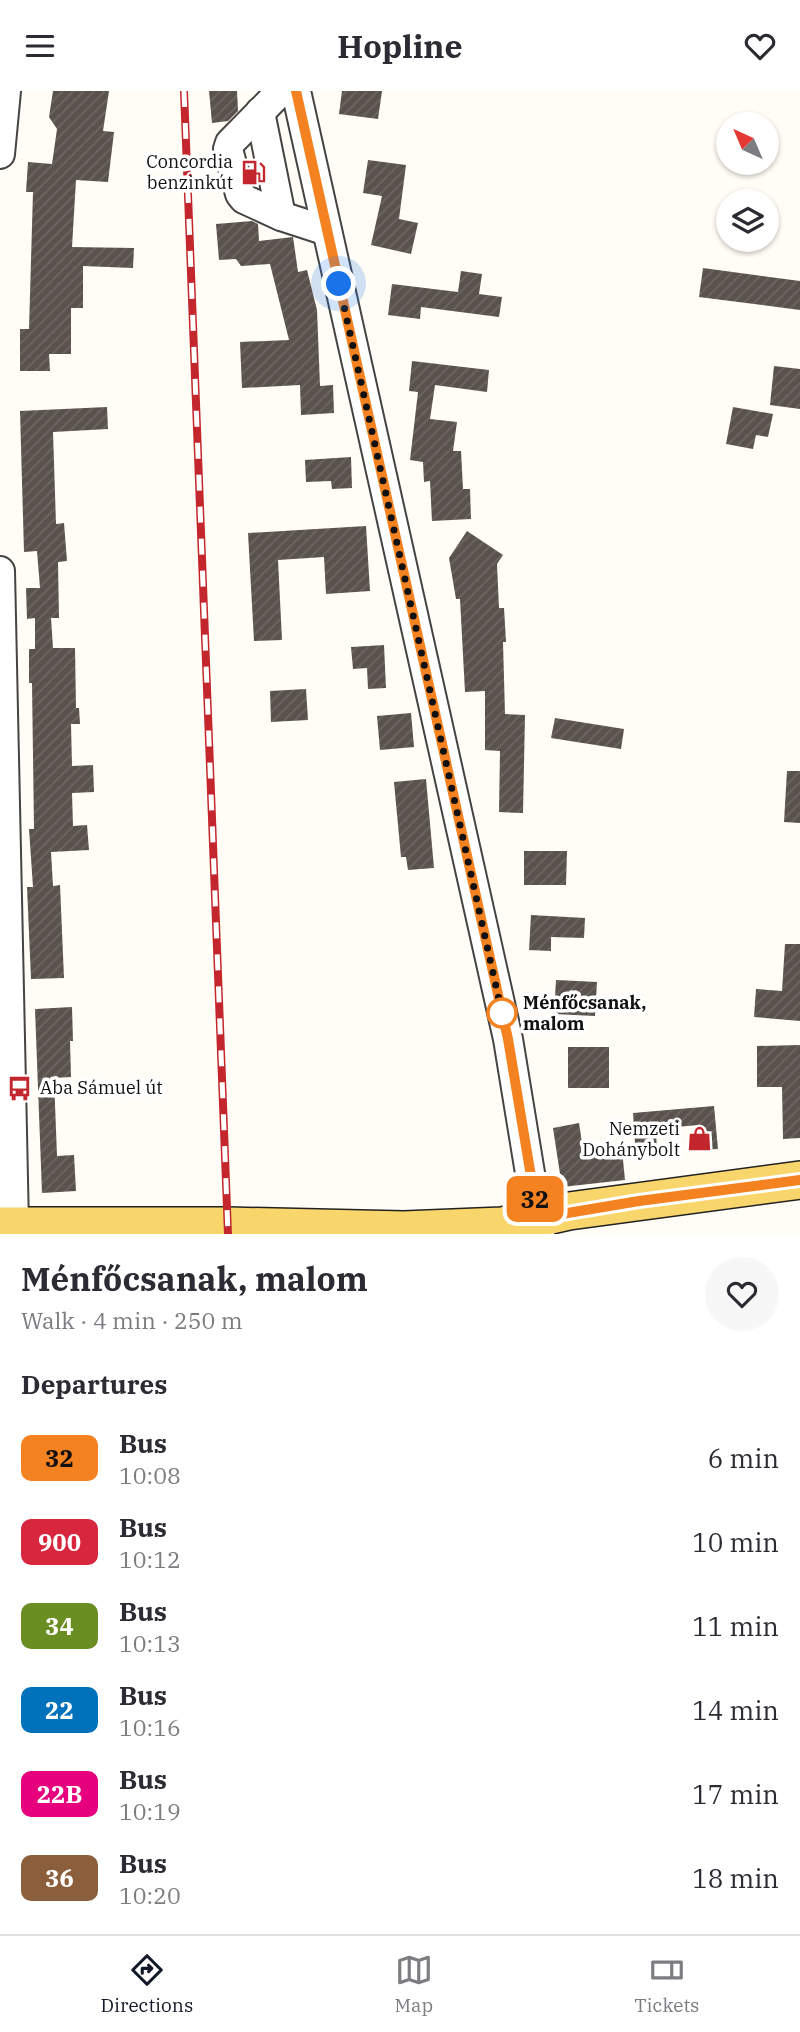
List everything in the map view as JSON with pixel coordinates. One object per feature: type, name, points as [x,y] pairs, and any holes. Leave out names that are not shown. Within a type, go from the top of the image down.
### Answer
[{"type":"main road","points":[[7,1226],[139,1230],[228,1226],[404,1230],[539,1226],[639,1201],[800,1180]]},
{"type":"street","points":[[0,153],[6,91]]},
{"type":"street","points":[[281,91],[235,137],[228,149],[240,194],[250,204],[327,231]]},
{"type":"street","points":[[296,91],[508,1039],[539,1226]]},
{"type":"street","points":[[260,112],[281,216]]},
{"type":"street","points":[[0,571],[7,1226]]},
{"type":"building","points":[[53,91],[109,91],[103,131],[114,132],[108,182],[76,180],[72,247],[134,248],[133,268],[83,266],[83,308],[71,308],[71,354],[49,354],[50,371],[20,371],[20,329],[29,329],[33,192],[26,192],[28,162],[52,164],[57,129],[49,117]]},
{"type":"building","points":[[209,91],[237,91],[238,111],[228,121],[212,123]]},
{"type":"building","points":[[342,91],[382,91],[378,119],[339,114]]},
{"type":"building","points":[[368,160],[406,165],[399,219],[418,223],[411,254],[371,245],[382,196],[363,193]]},
{"type":"building","points":[[252,221],[258,224],[259,241],[293,237],[298,272],[307,270],[317,310],[320,386],[333,385],[334,413],[301,415],[300,385],[242,388],[240,342],[289,340],[270,264],[241,266],[236,259],[219,260],[216,224]]},
{"type":"building","points":[[703,268],[800,281],[800,310],[699,297]]},
{"type":"building","points":[[461,271],[482,274],[479,294],[502,297],[499,317],[421,307],[420,319],[388,315],[392,284],[458,292]]},
{"type":"building","points":[[412,361],[489,370],[487,392],[435,385],[430,419],[457,422],[453,451],[461,451],[463,489],[470,489],[471,519],[432,521],[430,481],[424,482],[423,462],[410,460],[418,392],[409,391]]},
{"type":"building","points":[[774,366],[800,369],[800,409],[770,405]]},
{"type":"building","points":[[107,407],[108,429],[53,432],[56,524],[64,523],[67,561],[58,562],[59,618],[51,618],[53,648],[75,648],[76,708],[79,708],[80,724],[71,724],[72,766],[93,765],[94,792],[72,793],[73,826],[87,825],[89,850],[51,852],[53,886],[60,885],[64,978],[31,979],[27,887],[33,887],[29,829],[34,829],[29,649],[35,649],[35,618],[27,619],[26,588],[40,588],[37,551],[24,552],[20,411]]},
{"type":"building","points":[[733,407],[773,414],[768,437],[756,435],[753,449],[726,444]]},
{"type":"building","points":[[351,457],[352,488],[332,489],[331,481],[306,482],[305,460]]},
{"type":"building","points":[[366,526],[370,591],[326,594],[324,557],[278,560],[282,640],[254,641],[248,533]]},
{"type":"building","points":[[467,531],[503,555],[497,564],[499,608],[504,608],[506,642],[503,642],[505,714],[525,715],[523,813],[499,812],[500,751],[485,750],[485,691],[465,692],[460,599],[456,599],[449,558]]},
{"type":"building","points":[[384,645],[386,688],[368,689],[367,668],[353,669],[351,647]]},
{"type":"building","points":[[306,689],[308,720],[271,722],[270,691]]},
{"type":"building","points":[[411,713],[414,747],[380,750],[377,716]]},
{"type":"building","points":[[555,718],[624,729],[621,749],[551,738]]},
{"type":"building","points":[[787,771],[800,771],[800,823],[784,822]]},
{"type":"building","points":[[426,779],[434,868],[408,870],[406,857],[401,857],[394,782]]},
{"type":"building","points":[[524,851],[567,851],[566,885],[524,885]]},
{"type":"building","points":[[531,915],[585,918],[584,938],[551,937],[551,951],[529,950]]},
{"type":"building","points":[[785,944],[800,944],[800,1021],[754,1017],[756,989],[782,991]]},
{"type":"building","points":[[556,980],[597,982],[595,1016],[554,1014]]},
{"type":"building","points":[[72,1007],[71,1077],[54,1078],[57,1156],[74,1155],[76,1191],[42,1193],[35,1009]]},
{"type":"building","points":[[800,1045],[800,1138],[783,1139],[782,1087],[757,1087],[757,1046]]},
{"type":"building","points":[[568,1047],[609,1047],[609,1088],[568,1088]]},
{"type":"building","points":[[714,1106],[718,1149],[700,1150],[698,1125],[656,1129],[657,1155],[636,1157],[633,1113]]},
{"type":"building","points":[[579,1123],[584,1156],[622,1150],[625,1180],[562,1187],[553,1128]]},
{"type":"railway","points":[[184,91],[228,1234]]},
{"type":"bus line","name":"32","points":[[296,91],[508,1039],[538,1218],[639,1201],[800,1180]]},
{"type":"place","name":"Concordia benzinkút","points":[[253,172]]},
{"type":"place","name":"Ménfőcsanak, malom","points":[[502,1013]]},
{"type":"place","name":"Aba Sámuel út","points":[[20,1088]]},
{"type":"place","name":"Nemzeti Dohánybolt","points":[[700,1139]]},
{"type":"route","points":[[339,284],[502,1013]]}]
